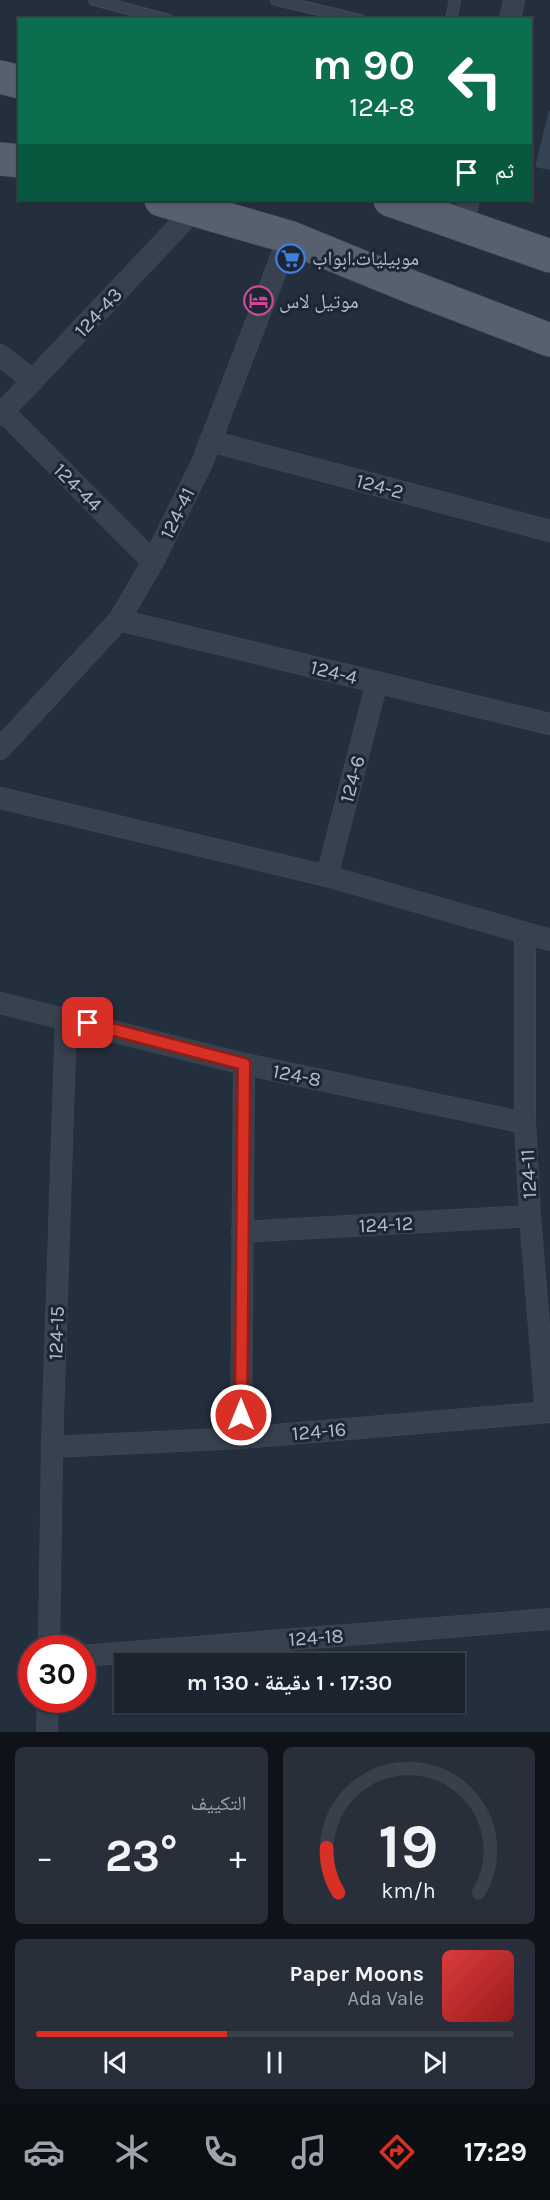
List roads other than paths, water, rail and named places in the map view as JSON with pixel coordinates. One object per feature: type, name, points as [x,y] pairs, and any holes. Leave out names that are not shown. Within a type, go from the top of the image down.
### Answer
[{"type":"main road","points":[[0,77],[18,82]]},
{"type":"main road","points":[[0,159],[18,161]]},
{"type":"main road","points":[[165,201],[289,237],[550,340]]},
{"type":"main road","points":[[396,201],[466,212],[550,256]]},
{"type":"street","points":[[510,18],[514,0]]},
{"type":"street","name":"124-43","points":[[2,413],[195,209]]},
{"type":"street","name":"124-41","points":[[0,749],[118,620],[153,562],[202,463],[289,237]]},
{"type":"street","points":[[0,355],[33,381]]},
{"type":"street","name":"124-44","points":[[2,413],[153,562]]},
{"type":"street","name":"124-2","points":[[210,441],[550,531]]},
{"type":"street","name":"124-4","points":[[118,620],[550,724]]},
{"type":"street","name":"124-6","points":[[327,876],[377,682]]},
{"type":"street","points":[[0,798],[327,876],[525,935],[550,940]]},
{"type":"street","name":"124-11","points":[[525,935],[525,1122],[530,1216],[548,1412]]},
{"type":"street","name":"124-8","points":[[0,1002],[244,1064],[525,1122]]},
{"type":"street","name":"124-15","points":[[49,1635],[52,1447],[66,1018]]},
{"type":"street","points":[[241,1438],[244,1064]]},
{"type":"street","name":"124-12","points":[[242,1232],[530,1216]]},
{"type":"street","name":"124-16","points":[[52,1447],[241,1438],[548,1412]]},
{"type":"street","name":"124-18","points":[[96,1655],[550,1619]]},
{"type":"street","points":[[47,1732],[48,1713]]},
{"type":"lane","points":[[94,0],[162,18]]},
{"type":"lane","points":[[276,0],[352,18]]},
{"type":"lane","points":[[451,18],[455,0]]},
{"type":"place","name":"موبيليات.ابواب","points":[[291,258]]},
{"type":"place","name":"موتيل لاس","points":[[258,301]]}]
